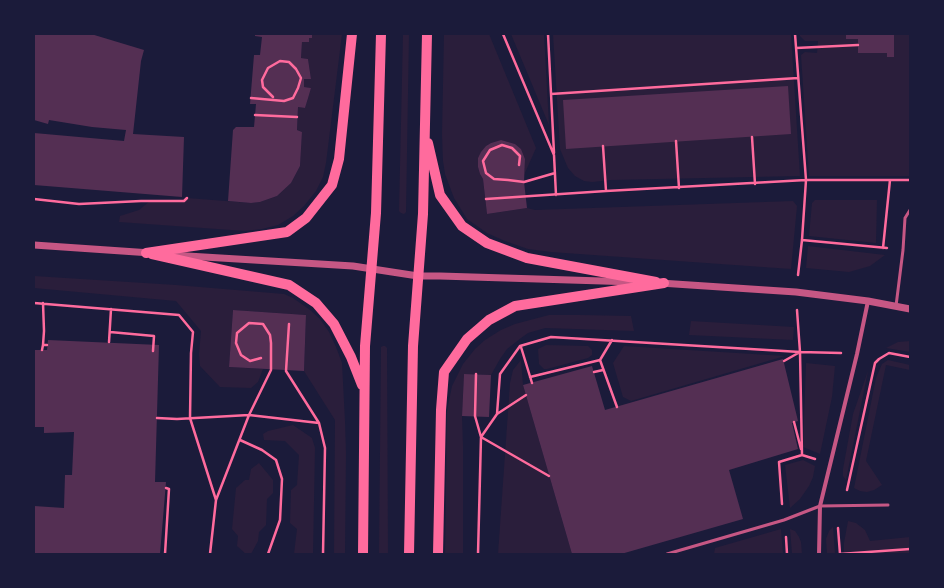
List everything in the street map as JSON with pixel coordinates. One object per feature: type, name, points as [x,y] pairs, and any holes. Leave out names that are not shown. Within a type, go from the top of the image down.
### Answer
[{"type":"main road","points":[[146,253],[287,232],[306,218],[332,185],[339,159],[352,34]]},
{"type":"main road","points":[[363,554],[365,346],[376,213],[381,34]]},
{"type":"main road","points":[[409,554],[413,346],[423,214],[427,34]]},
{"type":"main road","points":[[425,127],[440,195],[462,226],[487,243],[527,258],[664,283]]},
{"type":"main road","points":[[146,253],[289,285],[316,303],[334,324],[351,357],[364,390]]},
{"type":"main road","points":[[438,554],[441,410],[444,372],[467,339],[489,320],[515,306],[664,283]]},
{"type":"street","points":[[34,245],[354,266],[418,276],[664,283],[796,292],[868,301],[910,309]]},
{"type":"street","points":[[819,554],[820,506],[857,354],[868,301]]},
{"type":"lane","points":[[896,306],[903,250],[905,218],[910,210]]},
{"type":"lane","points":[[667,554],[784,520],[820,506],[888,505]]},
{"type":"path","points":[[503,34],[554,155]]},
{"type":"path","points":[[548,34],[556,195]]},
{"type":"path","points":[[795,34],[806,180],[802,240],[903,250]]},
{"type":"path","points":[[796,48],[858,45]]},
{"type":"path","points":[[251,98],[284,101],[293,98],[301,78],[296,69],[289,62],[280,61],[268,68],[262,80],[263,87],[273,97]]},
{"type":"path","points":[[551,94],[798,78]]},
{"type":"path","points":[[255,115],[298,117]]},
{"type":"path","points":[[752,137],[755,184]]},
{"type":"path","points":[[676,141],[679,188]]},
{"type":"path","points":[[519,165],[520,156],[512,148],[502,145],[490,150],[483,161],[486,173],[494,179],[524,182],[555,173]]},
{"type":"path","points":[[603,146],[606,191]]},
{"type":"path","points":[[486,199],[806,180],[910,180]]},
{"type":"path","points":[[883,248],[890,180]]},
{"type":"path","points":[[34,199],[79,204],[184,201],[187,198]]},
{"type":"path","points":[[34,303],[179,315],[193,332],[191,353],[190,418],[216,500]]},
{"type":"path","points":[[42,350],[44,331],[43,303]]},
{"type":"path","points":[[109,342],[111,309]]},
{"type":"path","points":[[210,554],[216,500],[249,415],[271,370],[270,335],[263,324],[249,323],[237,333],[236,343],[241,355],[250,361],[261,358]]},
{"type":"path","points":[[288,324],[286,371],[319,423],[325,448],[323,554]]},
{"type":"path","points":[[110,332],[154,336],[153,351]]},
{"type":"path","points":[[497,414],[500,374],[520,346],[551,337],[800,352]]},
{"type":"path","points":[[530,377],[600,360],[612,340]]},
{"type":"path","points":[[43,345],[48,345]]},
{"type":"path","points":[[520,346],[532,383]]},
{"type":"path","points":[[800,352],[802,455]]},
{"type":"path","points":[[784,361],[800,352]]},
{"type":"path","points":[[910,357],[889,352],[875,364],[850,483],[838,525],[840,554],[910,549]]},
{"type":"path","points":[[600,360],[617,407]]},
{"type":"path","points":[[594,372],[603,370]]},
{"type":"path","points":[[476,374],[475,416],[481,437],[478,554]]},
{"type":"path","points":[[481,437],[497,414],[526,395]]},
{"type":"path","points":[[157,418],[177,419],[249,415],[319,423]]},
{"type":"path","points":[[794,422],[802,455]]},
{"type":"path","points":[[481,437],[549,476]]},
{"type":"path","points":[[240,440],[262,450],[276,460],[282,479],[280,520],[268,554]]},
{"type":"path","points":[[787,554],[779,462],[802,455],[830,464]]},
{"type":"path","points":[[165,554],[169,489],[166,488]]},
{"type":"shaded area","points":[[312,34],[342,34],[323,177],[316,191],[304,206],[293,216],[278,225],[245,231],[119,222],[120,216],[139,210],[150,201],[184,201],[187,198],[251,203],[260,202],[277,196],[291,183],[300,166],[302,132],[297,130],[298,107],[305,108],[311,88],[304,87],[304,79],[311,79],[308,59],[301,58],[302,42],[309,42],[309,38],[312,38]]},
{"type":"shaded area","points":[[403,34],[409,34],[406,212],[404,214],[399,211]]},
{"type":"shaded area","points":[[444,34],[489,34],[536,148],[524,175],[525,159],[521,149],[515,144],[501,140],[486,146],[478,158],[478,167],[483,179],[487,214],[527,208],[535,210],[793,201],[797,206],[791,269],[551,252],[528,249],[487,233],[467,219],[454,198],[445,174],[442,135]]},
{"type":"shaded area","points":[[511,34],[544,34],[549,125]]},
{"type":"shaded area","points":[[553,34],[791,34],[800,176],[611,180],[592,182],[584,181],[575,176],[568,168],[560,149]]},
{"type":"shaded area","points":[[800,34],[910,34],[910,176],[809,176],[801,55],[805,52],[817,53],[818,41],[805,41]]},
{"type":"shaded area","points":[[815,200],[877,200],[876,243],[809,236],[812,203]]},
{"type":"shaded area","points":[[808,246],[885,255],[870,266],[849,272],[806,268]]},
{"type":"shaded area","points":[[34,276],[176,285],[284,294],[293,298],[310,310],[320,319],[329,332],[342,363],[346,453],[345,554],[334,554],[335,420],[304,371],[306,315],[233,310],[229,367],[263,369],[258,382],[251,388],[220,387],[200,366],[199,354],[201,331],[176,301],[34,288]]},
{"type":"shaded area","points":[[549,315],[631,316],[634,331],[545,328],[528,333],[507,349],[491,375],[464,374],[462,416],[463,554],[445,554],[447,411],[452,386],[463,364],[475,349],[485,340],[501,330],[515,324]]},
{"type":"shaded area","points":[[691,321],[794,327],[793,340],[689,335]]},
{"type":"shaded area","points":[[910,341],[910,352],[886,348],[898,342]]},
{"type":"shaded area","points":[[546,345],[588,346],[592,350],[592,355],[588,358],[544,369],[539,364],[538,349]]},
{"type":"shaded area","points":[[383,346],[387,348],[388,554],[379,554],[381,347]]},
{"type":"shaded area","points":[[624,346],[785,356],[631,401],[623,397],[613,363]]},
{"type":"shaded area","points":[[521,360],[523,385],[572,554],[498,554],[510,383],[513,370]]},
{"type":"shaded area","points":[[888,360],[910,365],[910,370],[886,365],[866,461],[882,485],[867,492],[860,491],[854,488],[876,378],[882,364]]},
{"type":"shaded area","points":[[806,363],[835,366],[832,397],[820,454],[803,447]]},
{"type":"shaded area","points":[[868,371],[846,480],[843,476],[843,469],[853,414]]},
{"type":"shaded area","points":[[293,425],[312,438],[315,448],[313,554],[294,554],[297,529],[290,523],[291,490],[297,485],[299,455],[285,441],[264,440],[263,434],[268,431]]},
{"type":"shaded area","points":[[803,460],[815,466],[813,477],[800,499],[790,508],[785,465]]},
{"type":"shaded area","points":[[259,463],[273,480],[273,493],[267,499],[266,525],[259,532],[258,541],[251,554],[246,554],[237,546],[238,536],[232,529],[236,488],[245,480],[249,480],[251,469]]},
{"type":"shaded area","points":[[848,521],[856,523],[865,530],[870,541],[910,537],[910,554],[844,554],[844,543]]},
{"type":"shaded area","points":[[833,527],[835,554],[827,554],[826,539],[829,531]]},
{"type":"shaded area","points":[[781,529],[783,554],[714,554],[715,548]]},
{"type":"shaded area","points":[[790,529],[795,531],[799,537],[802,554],[792,554]]},
{"type":"building","points":[[34,34],[91,34],[144,50],[141,61],[133,134],[184,137],[182,197],[34,185],[34,133],[124,141],[126,130],[92,127],[49,120],[48,124],[34,120]]},
{"type":"building","points":[[255,34],[312,34],[312,38],[309,38],[309,42],[302,42],[301,58],[308,59],[311,79],[304,79],[304,87],[311,88],[305,108],[298,107],[297,130],[302,132],[300,166],[291,183],[277,196],[260,202],[251,203],[228,201],[233,130],[236,127],[254,127],[256,104],[250,104],[254,55],[260,55],[262,37],[255,36]]},
{"type":"building","points":[[846,34],[894,34],[894,57],[887,57],[887,53],[858,53],[858,39],[846,39]]},
{"type":"building","points":[[788,86],[791,134],[566,149],[563,100]]},
{"type":"building","points":[[501,140],[515,144],[521,149],[525,159],[524,182],[527,208],[487,214],[483,179],[478,167],[478,158],[486,146]]},
{"type":"building","points":[[233,310],[306,315],[304,371],[229,367]]},
{"type":"building","points":[[48,340],[159,345],[155,482],[166,482],[160,554],[34,554],[34,506],[64,508],[65,475],[72,475],[74,432],[44,433],[44,427],[34,427],[34,350],[47,350]]},
{"type":"building","points":[[783,359],[798,421],[792,423],[798,449],[729,470],[743,519],[621,554],[572,554],[523,385],[592,366],[605,410]]},
{"type":"building","points":[[464,374],[491,375],[489,417],[462,416]]}]
